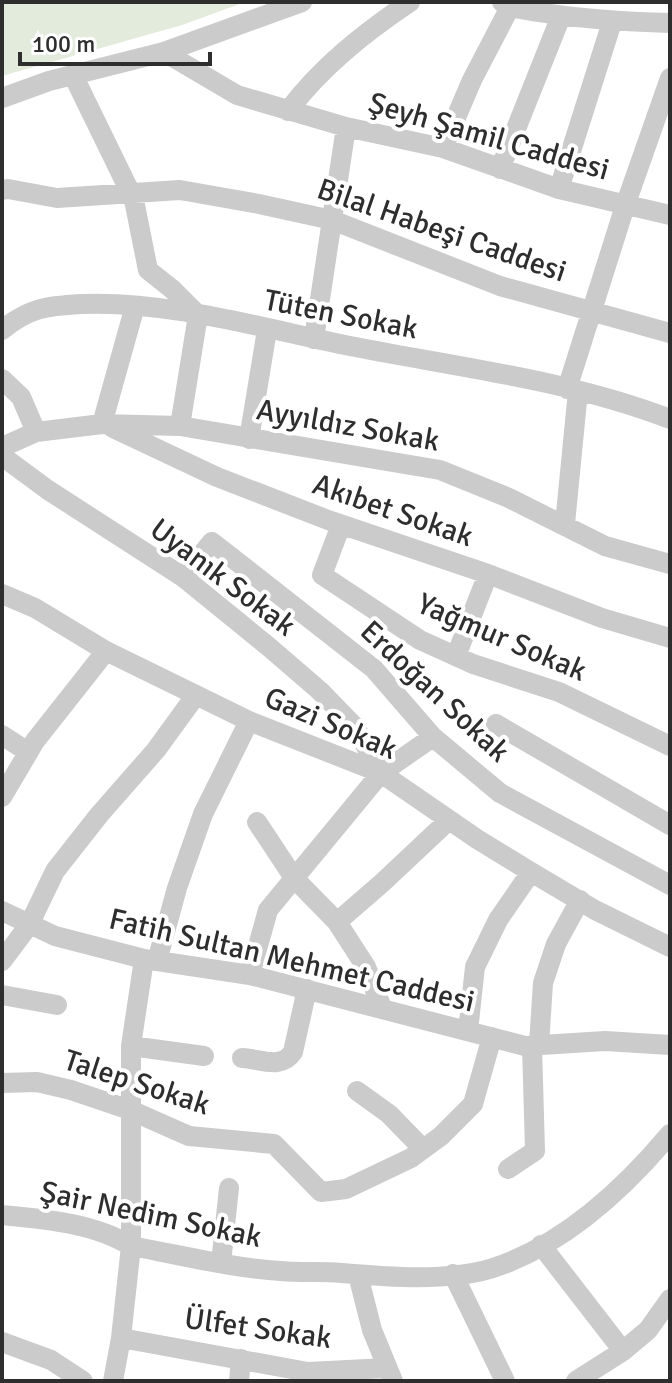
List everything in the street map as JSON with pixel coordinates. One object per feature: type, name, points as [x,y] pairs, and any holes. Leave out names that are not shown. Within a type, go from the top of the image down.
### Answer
[{"type":"street","points":[[2,86],[170,39],[267,2]]},
{"type":"street","points":[[2,98],[73,75],[164,52],[302,2]]},
{"type":"street","points":[[288,111],[307,86],[343,53],[410,2]]},
{"type":"street","points":[[443,148],[506,4],[561,16],[612,22],[670,23]]},
{"type":"street","points":[[500,169],[561,16]]},
{"type":"street","points":[[559,189],[612,22]]},
{"type":"street","name":"Şeyh Şamil Caddesi","points":[[164,52],[237,95],[346,127],[443,148],[559,189],[670,215]]},
{"type":"street","points":[[73,75],[131,194],[148,270],[198,315],[180,426]]},
{"type":"street","points":[[565,524],[572,390],[591,311],[670,78]]},
{"type":"street","points":[[314,339],[346,127]]},
{"type":"street","name":"Bilal Habeşi Caddesi","points":[[2,190],[57,198],[180,190],[259,204],[332,220],[500,286],[670,333]]},
{"type":"street","name":"Tüten Sokak","points":[[2,330],[33,309],[82,304],[135,306],[198,315],[572,390],[625,402],[670,419]]},
{"type":"street","points":[[102,424],[135,306]]},
{"type":"street","points":[[249,439],[267,330]]},
{"type":"street","points":[[2,379],[21,397],[36,432]]},
{"type":"street","name":"Ayyıldız Sokak","points":[[2,447],[36,432],[102,424],[180,426],[440,470],[565,524],[605,546],[670,564]]},
{"type":"street","name":"Akıbet Sokak","points":[[102,424],[217,477],[341,525],[488,574],[602,618],[670,638]]},
{"type":"street","name":"Uyanık Sokak","points":[[2,456],[48,490],[183,577],[320,691],[355,727],[381,773]]},
{"type":"street","name":"Yağmur Sokak","points":[[341,525],[322,575],[420,640],[559,692],[670,746]]},
{"type":"street","name":"Erdoğan Sokak","points":[[183,577],[212,542],[374,669],[433,737],[500,793],[670,885]]},
{"type":"street","points":[[456,656],[488,574]]},
{"type":"street","name":"Gazi Sokak","points":[[2,594],[35,608],[106,651],[249,721],[381,773],[531,872],[670,947]]},
{"type":"street","points":[[2,797],[28,752],[106,651]]},
{"type":"street","points":[[2,961],[29,925],[55,871],[156,750],[196,695]]},
{"type":"street","points":[[113,1381],[131,1246],[131,1046],[151,960],[203,814],[249,721]]},
{"type":"street","points":[[496,724],[670,825]]},
{"type":"street","points":[[2,735],[28,752]]},
{"type":"street","points":[[250,975],[268,910],[381,773],[433,737]]},
{"type":"street","points":[[337,922],[449,820]]},
{"type":"street","points":[[257,822],[294,878],[337,922],[366,967],[382,1008]]},
{"type":"street","points":[[468,1031],[475,967],[498,920],[531,872]]},
{"type":"street","points":[[508,1169],[535,1151],[536,1045],[543,983],[556,944],[580,900]]},
{"type":"street","name":"Fatih Sultan Mehmet Caddesi","points":[[2,911],[55,936],[151,960],[250,975],[492,1037],[536,1045],[605,1041],[670,1045]]},
{"type":"street","points":[[242,1058],[279,1064],[290,1057],[307,989]]},
{"type":"street","points":[[2,995],[57,1005]]},
{"type":"street","name":"Talep Sokak","points":[[2,1083],[37,1082],[71,1090],[130,1110],[189,1136],[274,1144],[321,1192],[346,1189],[411,1158],[441,1136],[473,1104],[492,1037]]},
{"type":"street","points":[[131,1046],[204,1056]]},
{"type":"street","points":[[357,1091],[389,1114],[423,1149]]},
{"type":"street","name":"Şair Nedim Sokak","points":[[2,1215],[75,1226],[117,1237],[131,1246],[221,1263],[282,1271],[424,1278],[491,1269],[541,1245],[614,1195],[670,1134]]},
{"type":"street","points":[[221,1263],[229,1188]]},
{"type":"street","points":[[541,1245],[623,1351]]},
{"type":"street","points":[[453,1274],[505,1381]]},
{"type":"street","points":[[358,1275],[372,1330],[390,1375]]},
{"type":"street","points":[[576,1381],[623,1351],[648,1330],[670,1299]]},
{"type":"street","name":"Ülfet Sokak","points":[[121,1338],[241,1359],[310,1376],[390,1375]]},
{"type":"street","points":[[2,1342],[51,1360],[83,1381]]},
{"type":"street","points":[[239,1381],[241,1359]]},
{"type":"green space","points":[[2,2],[245,2],[182,25],[2,76]]}]
